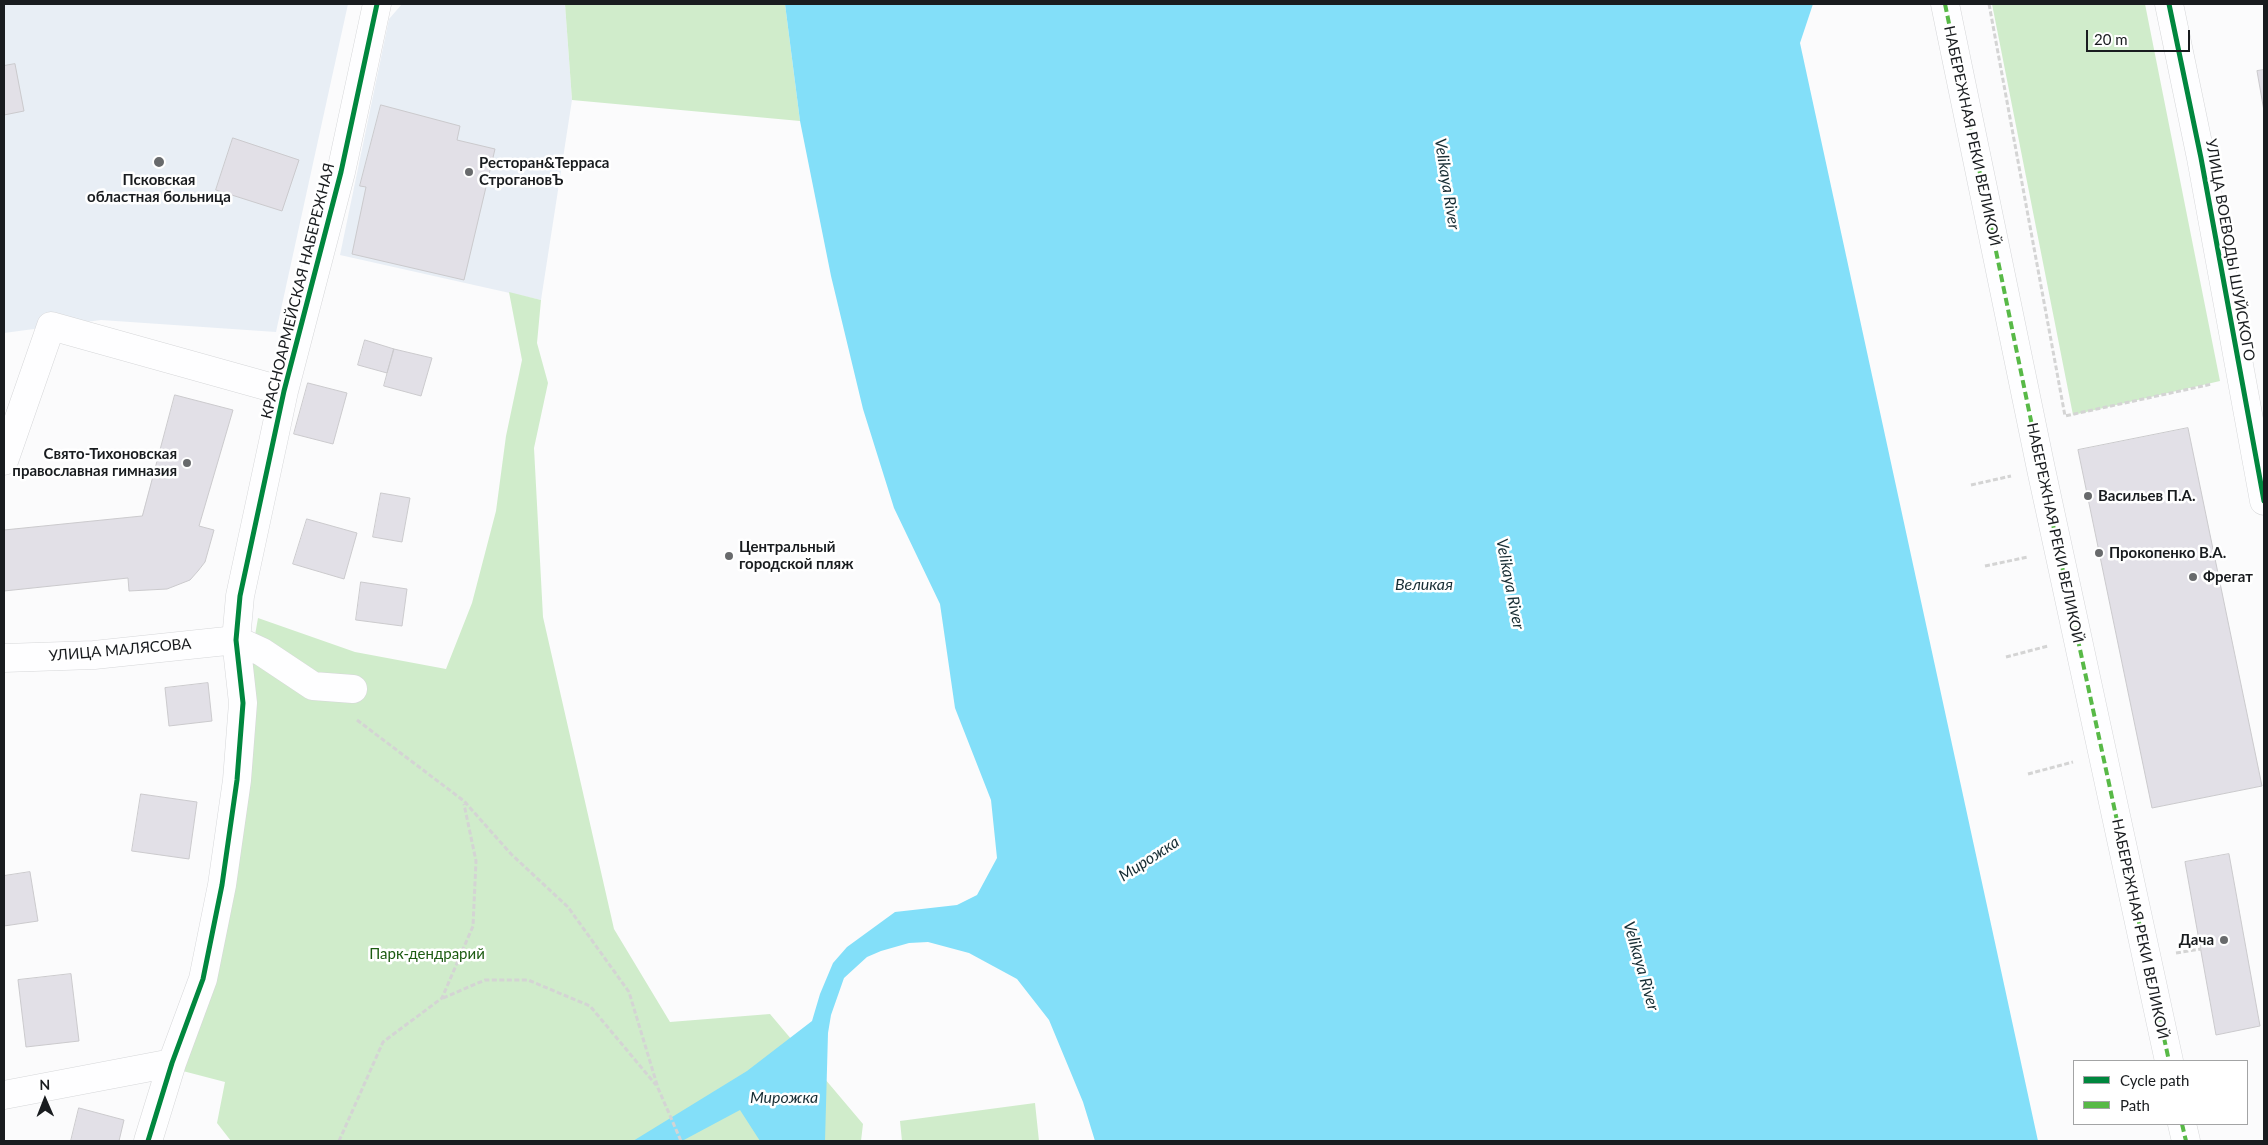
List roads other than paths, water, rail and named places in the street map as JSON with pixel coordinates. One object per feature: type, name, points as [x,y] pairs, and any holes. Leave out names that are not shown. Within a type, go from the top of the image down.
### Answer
[{"type":"street","name":"КРАСНОАРМЕЙСКАЯ НАБЕРЕЖНАЯ","points":[[148,1141],[172,1063],[203,979],[222,885],[237,780],[243,703],[236,640],[240,596],[284,392],[341,172],[378,4]]},
{"type":"street","name":"НАБЕРЕЖНАЯ РЕКИ ВЕЛИКОЙ","points":[[1944,4],[2040,469],[2169,1060]]},
{"type":"street","name":"УЛИЦА ВОЕВОДЫ ШУЙСКОГО","points":[[2169,4],[2201,158],[2264,501]]},
{"type":"street","points":[[4,461],[51,326],[284,392]]},
{"type":"street","points":[[236,640],[262,652],[313,686],[353,689]]},
{"type":"street","name":"УЛИЦА МАЛЯСОВА","points":[[4,658],[94,655],[236,640]]},
{"type":"street","points":[[4,1095],[172,1063]]},
{"type":"street","points":[[2182,1125],[2186,1141]]},
{"type":"water","name":"Великая","points":[[785,4],[1813,4],[1800,43],[2038,1141],[1095,1141],[1083,1102],[1049,1020],[1017,979],[969,953],[928,942],[909,943],[867,957],[844,978],[831,1015],[828,1033],[825,1141],[760,1141],[740,1110],[682,1141],[633,1141],[747,1071],[812,1021],[820,994],[833,963],[847,947],[895,912],[957,905],[977,895],[997,858],[991,800],[955,708],[940,604],[894,508],[863,409],[831,276],[800,121]]},
{"type":"place","name":"Псковская областная больница","points":[[159,162]]},
{"type":"place","name":"Ресторан&Терраса СтрогановЪ","points":[[469,172]]},
{"type":"place","name":"Свято-Тихоновская православная гимназия","points":[[187,463]]},
{"type":"place","name":"Васильев П.А.","points":[[2088,496]]},
{"type":"place","name":"Прокопенко В.А.","points":[[2099,553]]},
{"type":"place","name":"Центральный городской пляж","points":[[729,556]]},
{"type":"place","name":"Фрегат","points":[[2193,577]]},
{"type":"place","name":"Дача","points":[[2224,940]]},
{"type":"water label","name":"Velikaya River","points":[[1447,184]]},
{"type":"water label","name":"Velikaya River","points":[[1510,584]]},
{"type":"water label","name":"Мирожка","points":[[1149,859]]},
{"type":"water label","name":"Velikaya River","points":[[1641,966]]},
{"type":"water label","name":"Мирожка","points":[[784,1098]]},
{"type":"park label","name":"Парк-дендрарий","points":[[427,954]]}]
